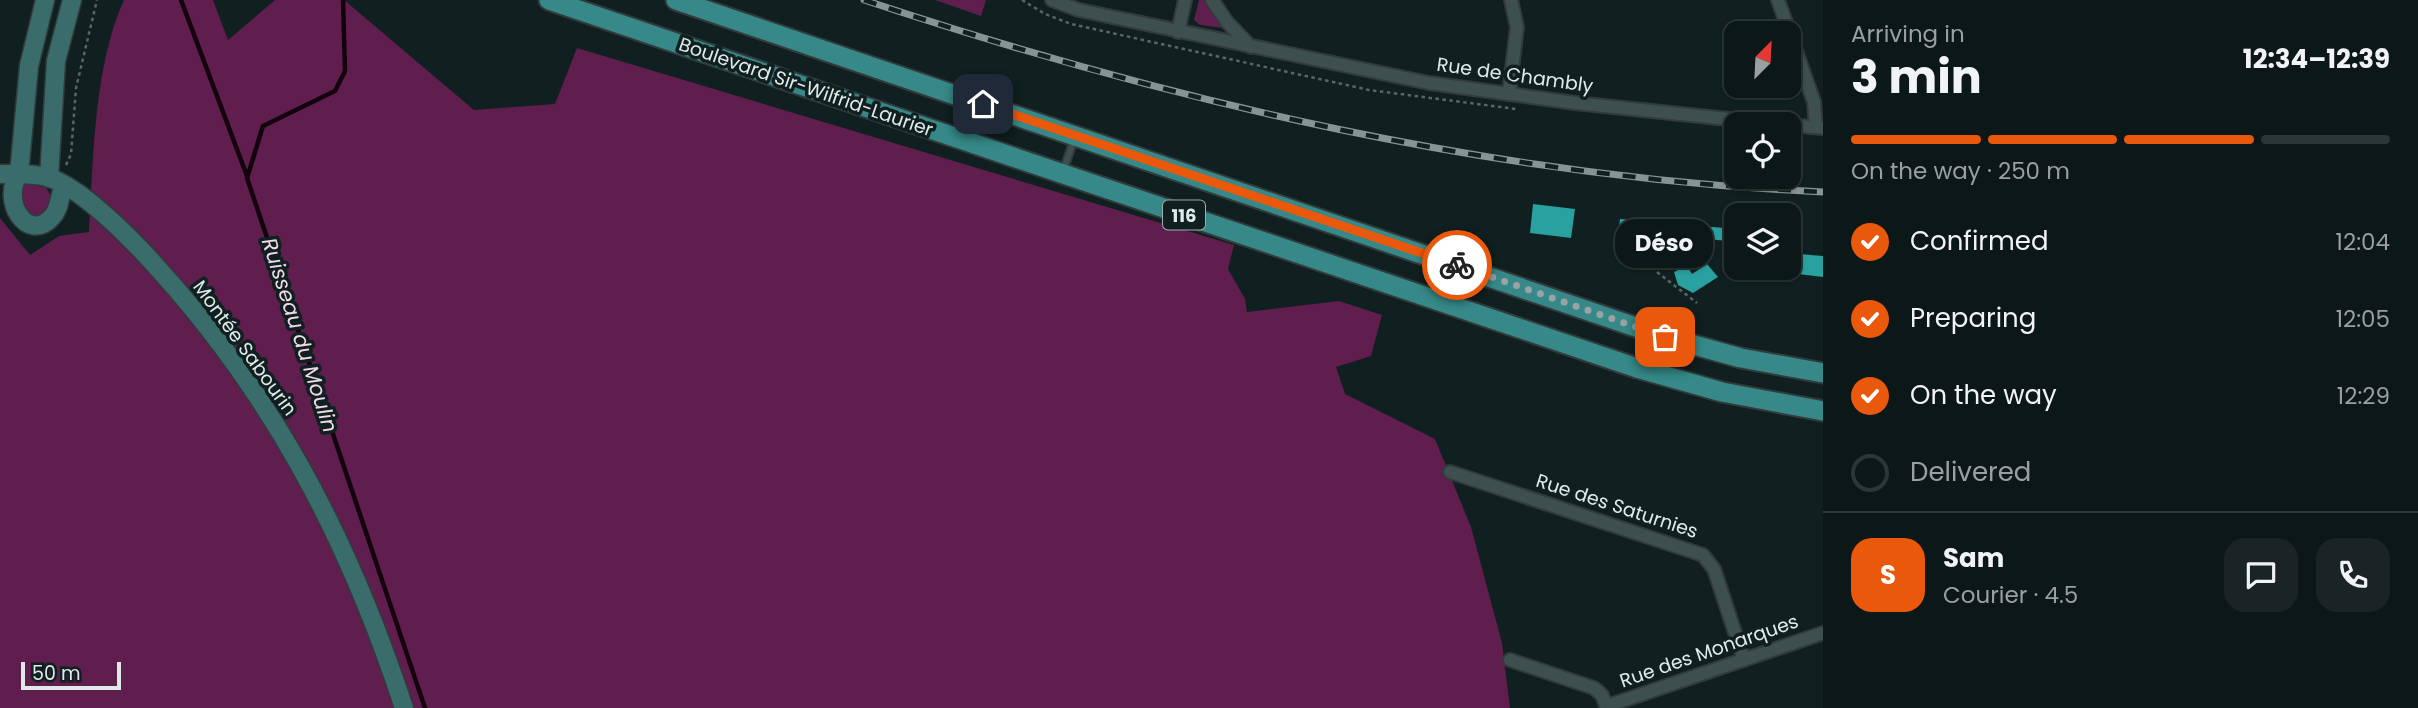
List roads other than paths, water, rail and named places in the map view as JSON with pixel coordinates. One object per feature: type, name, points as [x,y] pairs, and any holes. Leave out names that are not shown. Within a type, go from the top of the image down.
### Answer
[{"type":"main road","name":"Boulevard Sir-Wilfrid-Laurier","points":[[549,0],[1658,374],[1743,397],[1823,411]]},
{"type":"main road","name":"Boulevard Sir-Wilfrid-Laurier","points":[[676,0],[1665,337],[1741,358],[1823,373]]},
{"type":"street","points":[[45,0],[29,66],[19,174],[12,183],[12,202],[16,215],[27,223],[43,224],[52,217],[56,182],[56,61],[72,0]]},
{"type":"street","name":"Rue de Chambly","points":[[1052,0],[1079,10],[1373,73],[1509,94],[1724,118]]},
{"type":"street","points":[[1178,32],[1185,0]]},
{"type":"street","points":[[1212,0],[1227,22],[1251,47]]},
{"type":"street","points":[[1509,94],[1517,27],[1511,0]]},
{"type":"street","points":[[1778,0],[1814,102],[1820,127],[1801,126]]},
{"type":"street","points":[[0,174],[19,174],[56,182]]},
{"type":"street","name":"Montée Sabourin","points":[[56,182],[124,233],[158,269],[239,370],[278,428],[313,488],[352,565],[404,708]]},
{"type":"street","name":"Rue des Saturnies","points":[[1450,472],[1703,555],[1714,569],[1744,660]]},
{"type":"street","name":"Rue des Monarques","points":[[1607,707],[1823,634]]},
{"type":"street","points":[[1510,660],[1594,688],[1607,707]]},
{"type":"lane","points":[[1062,174],[1076,136]]},
{"type":"waterway","points":[[181,0],[247,176]]},
{"type":"waterway","name":"Ruisseau du Moulin","points":[[343,0],[345,71],[335,91],[263,126],[247,178],[425,708]]},
{"type":"railway","points":[[864,0],[1099,71],[1337,129],[1457,152],[1579,170],[1700,184],[1823,192]]},
{"type":"place","name":"Déso","points":[[1665,337]]}]
